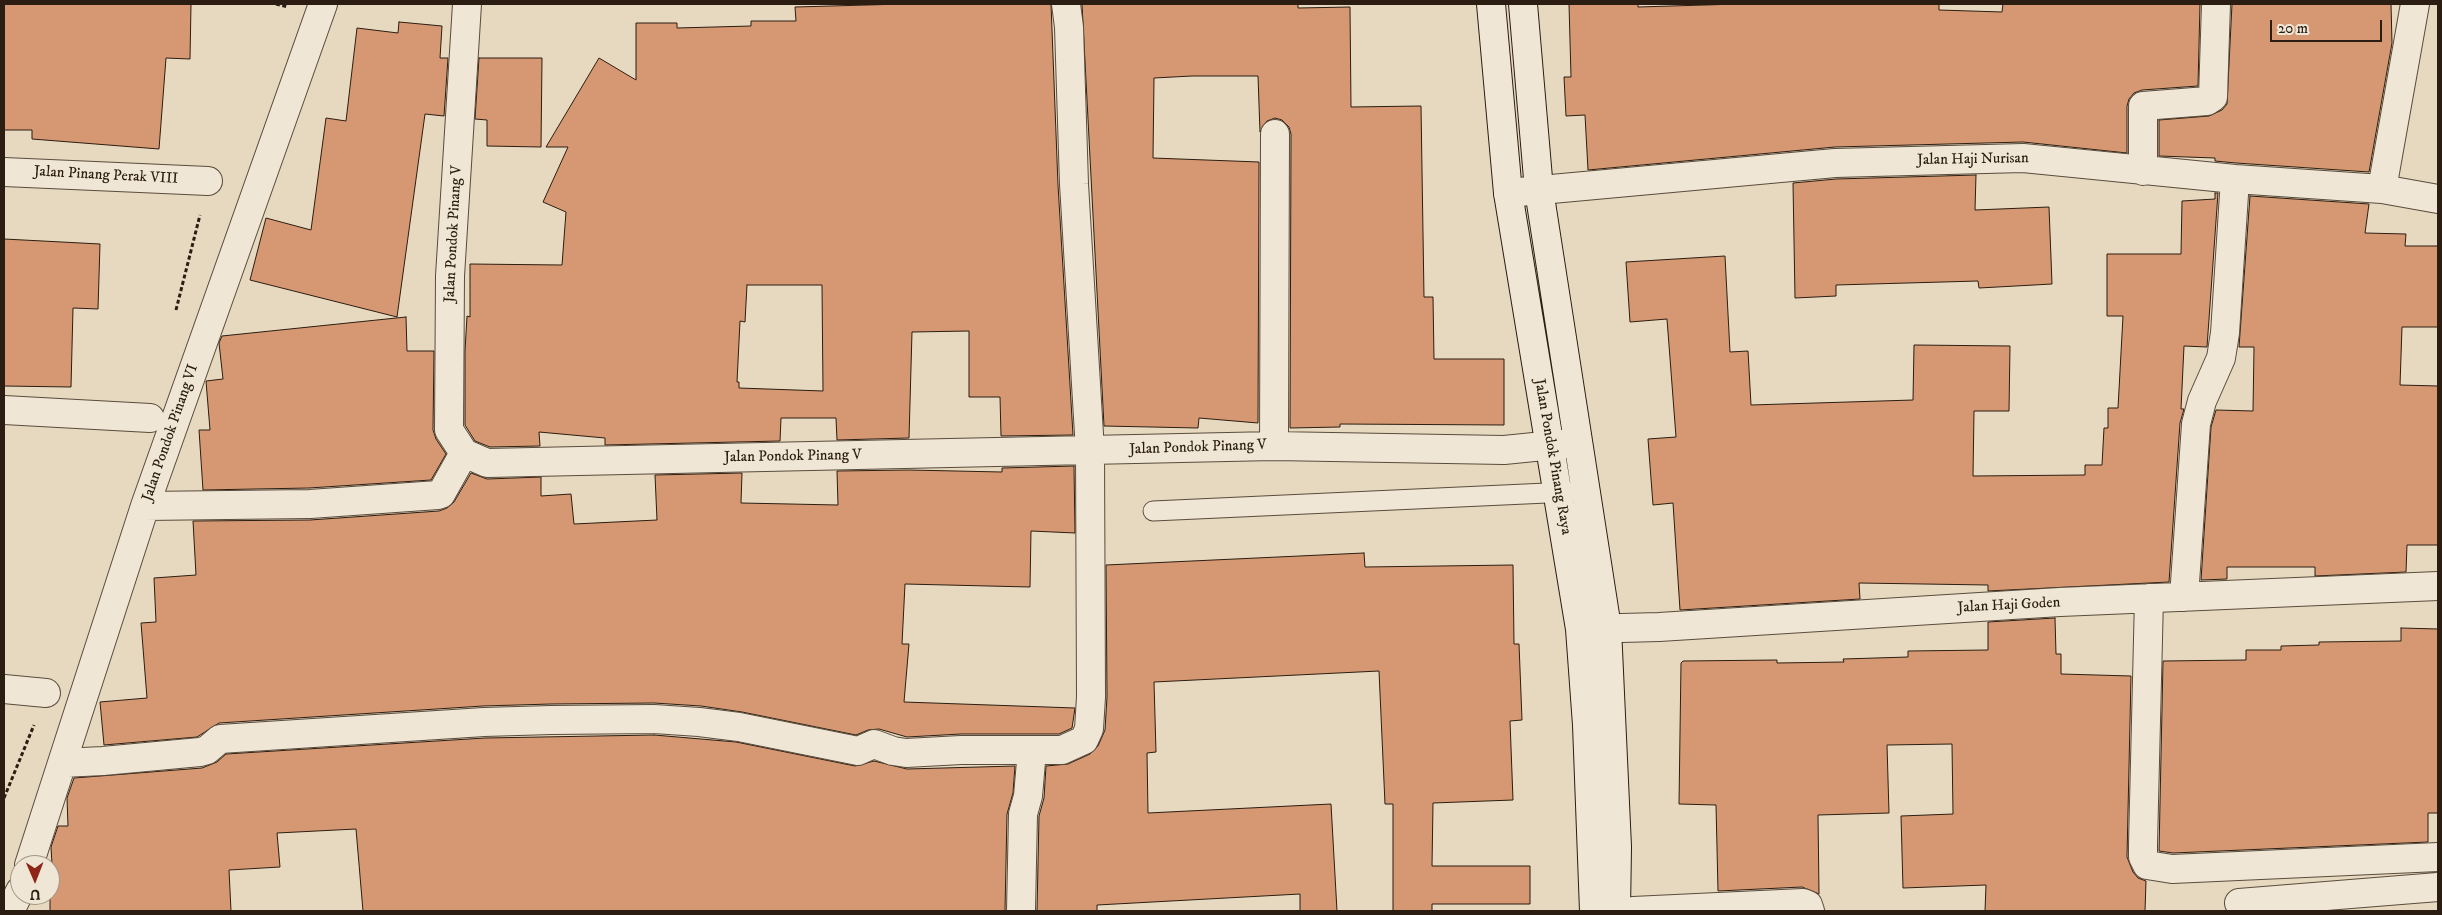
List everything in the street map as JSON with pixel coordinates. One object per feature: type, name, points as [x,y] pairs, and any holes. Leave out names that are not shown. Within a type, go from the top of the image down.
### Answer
[{"type":"street","name":"Jalan Pondok Pinang VI","points":[[32,855],[145,506],[323,4]]},
{"type":"street","name":"Jalan Pondok Pinang V","points":[[468,4],[450,285],[450,430],[464,452],[488,463],[1274,446],[1504,450],[1578,443]]},
{"type":"street","points":[[62,763],[200,752],[207,750],[220,739],[484,722],[615,719],[654,719],[739,726],[858,751],[873,744],[906,753],[1062,750],[1075,746],[1084,740],[1089,729],[1091,697],[1090,451],[1074,194],[1069,27],[1066,4]]},
{"type":"street","name":"Jalan Pondok Pinang Raya","points":[[1491,4],[1508,193],[1580,629],[1588,725],[1594,911]]},
{"type":"street","name":"Jalan Pondok Pinang Raya","points":[[1523,4],[1539,190],[1607,628],[1617,847],[1616,911]]},
{"type":"street","points":[[2143,171],[2143,106],[2207,102],[2213,97],[2216,4]]},
{"type":"street","points":[[2382,190],[2415,4]]},
{"type":"street","points":[[1274,446],[1275,134]]},
{"type":"street","name":"Jalan Haji Nurisan","points":[[1508,193],[1738,170],[1835,163],[2023,158],[2143,171],[2382,190],[2438,199]]},
{"type":"street","name":"Jalan Pinang Perak VIII","points":[[4,172],[208,181]]},
{"type":"street","points":[[2184,597],[2196,424],[2202,401],[2222,358],[2235,179]]},
{"type":"street","points":[[4,410],[150,418]]},
{"type":"street","points":[[145,506],[310,504],[438,495],[441,494],[464,452]]},
{"type":"street","name":"Jalan Haji Goden","points":[[1580,629],[2149,598],[2438,586]]},
{"type":"street","points":[[2149,598],[2143,844],[2143,857],[2147,865],[2172,869],[2438,857]]},
{"type":"street","points":[[4,689],[46,693]]},
{"type":"street","points":[[1021,911],[1023,814],[1028,796],[1032,750]]},
{"type":"street","points":[[2239,903],[2438,887]]},
{"type":"street","points":[[1633,911],[1799,907]]},
{"type":"lane","points":[[1153,511],[1585,492]]},
{"type":"building","points":[[4,4],[191,4],[190,59],[166,58],[159,149],[32,139],[32,130],[4,130]]},
{"type":"building","points":[[903,4],[1051,4],[1058,185],[1073,435],[1001,436],[1000,397],[969,397],[969,331],[912,332],[909,438],[837,440],[836,418],[781,418],[780,441],[605,445],[605,438],[539,432],[540,446],[490,447],[475,441],[465,425],[465,351],[467,316],[470,317],[470,264],[562,265],[566,212],[543,202],[568,147],[546,147],[599,58],[636,80],[636,23],[677,23],[677,28],[751,26],[751,21],[796,21],[795,7]],"holes":[[[747,285],[822,285],[823,391],[739,388],[739,382],[737,382],[740,321],[745,322]]]},
{"type":"building","points":[[1082,4],[1298,4],[1298,8],[1350,7],[1351,107],[1421,106],[1424,297],[1433,297],[1434,359],[1504,359],[1504,425],[1340,424],[1340,427],[1290,428],[1291,134],[1289,127],[1282,120],[1275,118],[1267,121],[1260,132],[1258,76],[1192,76],[1154,78],[1153,158],[1259,162],[1258,423],[1199,418],[1198,428],[1104,426]]},
{"type":"building","points":[[1569,4],[1638,4],[1638,7],[1738,4],[1939,4],[1939,10],[2002,12],[2003,4],[2200,4],[2198,86],[2142,90],[2134,93],[2129,99],[2127,106],[2127,153],[2023,142],[1835,147],[1588,170],[1585,115],[1566,116],[1564,77],[1571,77]]},
{"type":"building","points":[[2232,4],[2391,4],[2392,43],[2369,172],[2236,163],[2215,161],[2215,158],[2159,156],[2159,120],[2209,116],[2222,110],[2227,104]]},
{"type":"building","points":[[399,22],[442,26],[440,58],[448,58],[444,116],[425,114],[397,317],[250,280],[266,218],[311,230],[326,118],[346,121],[357,28],[398,33]]},
{"type":"building","points":[[479,58],[542,58],[541,147],[487,146],[487,120],[475,119]]},
{"type":"building","points":[[1976,175],[1975,210],[2049,207],[2052,284],[1979,288],[1978,281],[1836,285],[1836,296],[1795,298],[1793,183],[1836,179]]},
{"type":"building","points":[[2215,193],[2218,193],[2207,347],[2184,346],[2181,409],[2184,409],[2180,423],[2169,582],[1988,591],[1988,585],[1859,583],[1860,599],[1680,610],[1673,503],[1653,505],[1648,439],[1676,437],[1667,319],[1630,322],[1626,262],[1725,256],[1730,352],[1748,351],[1751,405],[1913,400],[1914,345],[2010,346],[2009,411],[1974,411],[1973,476],[2085,475],[2085,465],[2102,465],[2104,428],[2108,428],[2108,408],[2118,408],[2123,316],[2107,316],[2107,254],[2181,254],[2182,201],[2215,199]]},
{"type":"building","points":[[2250,196],[2369,204],[2365,233],[2406,234],[2405,246],[2438,246],[2438,327],[2402,327],[2400,385],[2438,386],[2438,545],[2407,545],[2406,572],[2315,576],[2315,567],[2227,567],[2227,579],[2201,580],[2211,427],[2216,410],[2253,411],[2254,347],[2239,347]]},
{"type":"building","points":[[4,239],[100,244],[98,309],[73,308],[71,387],[4,386]]},
{"type":"building","points":[[406,317],[407,351],[434,351],[433,430],[436,439],[446,454],[431,480],[309,488],[203,490],[199,430],[210,430],[206,381],[223,379],[219,343],[222,336]]},
{"type":"building","points":[[1074,466],[1075,533],[1031,531],[1030,587],[905,584],[902,644],[909,644],[904,702],[1075,708],[1072,728],[1059,734],[961,734],[907,737],[879,729],[868,730],[856,735],[742,712],[701,706],[654,703],[551,704],[483,706],[219,723],[197,737],[104,745],[100,702],[147,698],[141,623],[156,622],[154,578],[196,575],[193,521],[310,520],[439,511],[447,508],[454,502],[471,473],[487,479],[541,477],[541,496],[571,494],[574,524],[657,520],[655,475],[742,473],[741,503],[838,505],[837,471],[1002,472],[1002,468]]},
{"type":"building","points":[[1364,553],[1365,567],[1513,565],[1514,644],[1519,644],[1522,720],[1510,721],[1513,800],[1433,803],[1432,866],[1530,866],[1530,904],[1432,904],[1432,911],[1393,911],[1393,804],[1385,804],[1379,671],[1154,682],[1156,752],[1147,753],[1148,813],[1331,804],[1337,911],[1300,911],[1300,894],[1097,905],[1097,911],[1037,911],[1039,816],[1044,798],[1046,766],[1068,764],[1090,754],[1098,746],[1105,730],[1107,697],[1106,565]]},
{"type":"building","points":[[2055,618],[2056,654],[2061,654],[2061,674],[2131,676],[2127,857],[2133,872],[2138,878],[2146,881],[2145,911],[1985,911],[1986,885],[1903,888],[1901,816],[1953,814],[1952,744],[1887,745],[1889,813],[1818,815],[1819,894],[1802,887],[1718,891],[1716,805],[1679,804],[1681,663],[1683,661],[1777,660],[1777,663],[1844,662],[1843,659],[1908,657],[1908,651],[1988,650],[1988,622]]},
{"type":"building","points":[[2401,628],[2438,629],[2438,813],[2428,813],[2428,842],[2173,853],[2159,851],[2163,661],[2246,660],[2246,650],[2281,650],[2281,646],[2319,645],[2319,642],[2401,641]]},
{"type":"building","points":[[654,735],[736,742],[855,766],[874,761],[907,769],[1015,766],[1013,793],[1007,814],[1005,911],[363,911],[356,829],[277,833],[280,867],[229,870],[231,911],[50,911],[50,905],[60,905],[60,855],[51,855],[51,847],[58,826],[68,826],[67,798],[74,778],[202,768],[217,762],[226,754],[485,738]]}]
